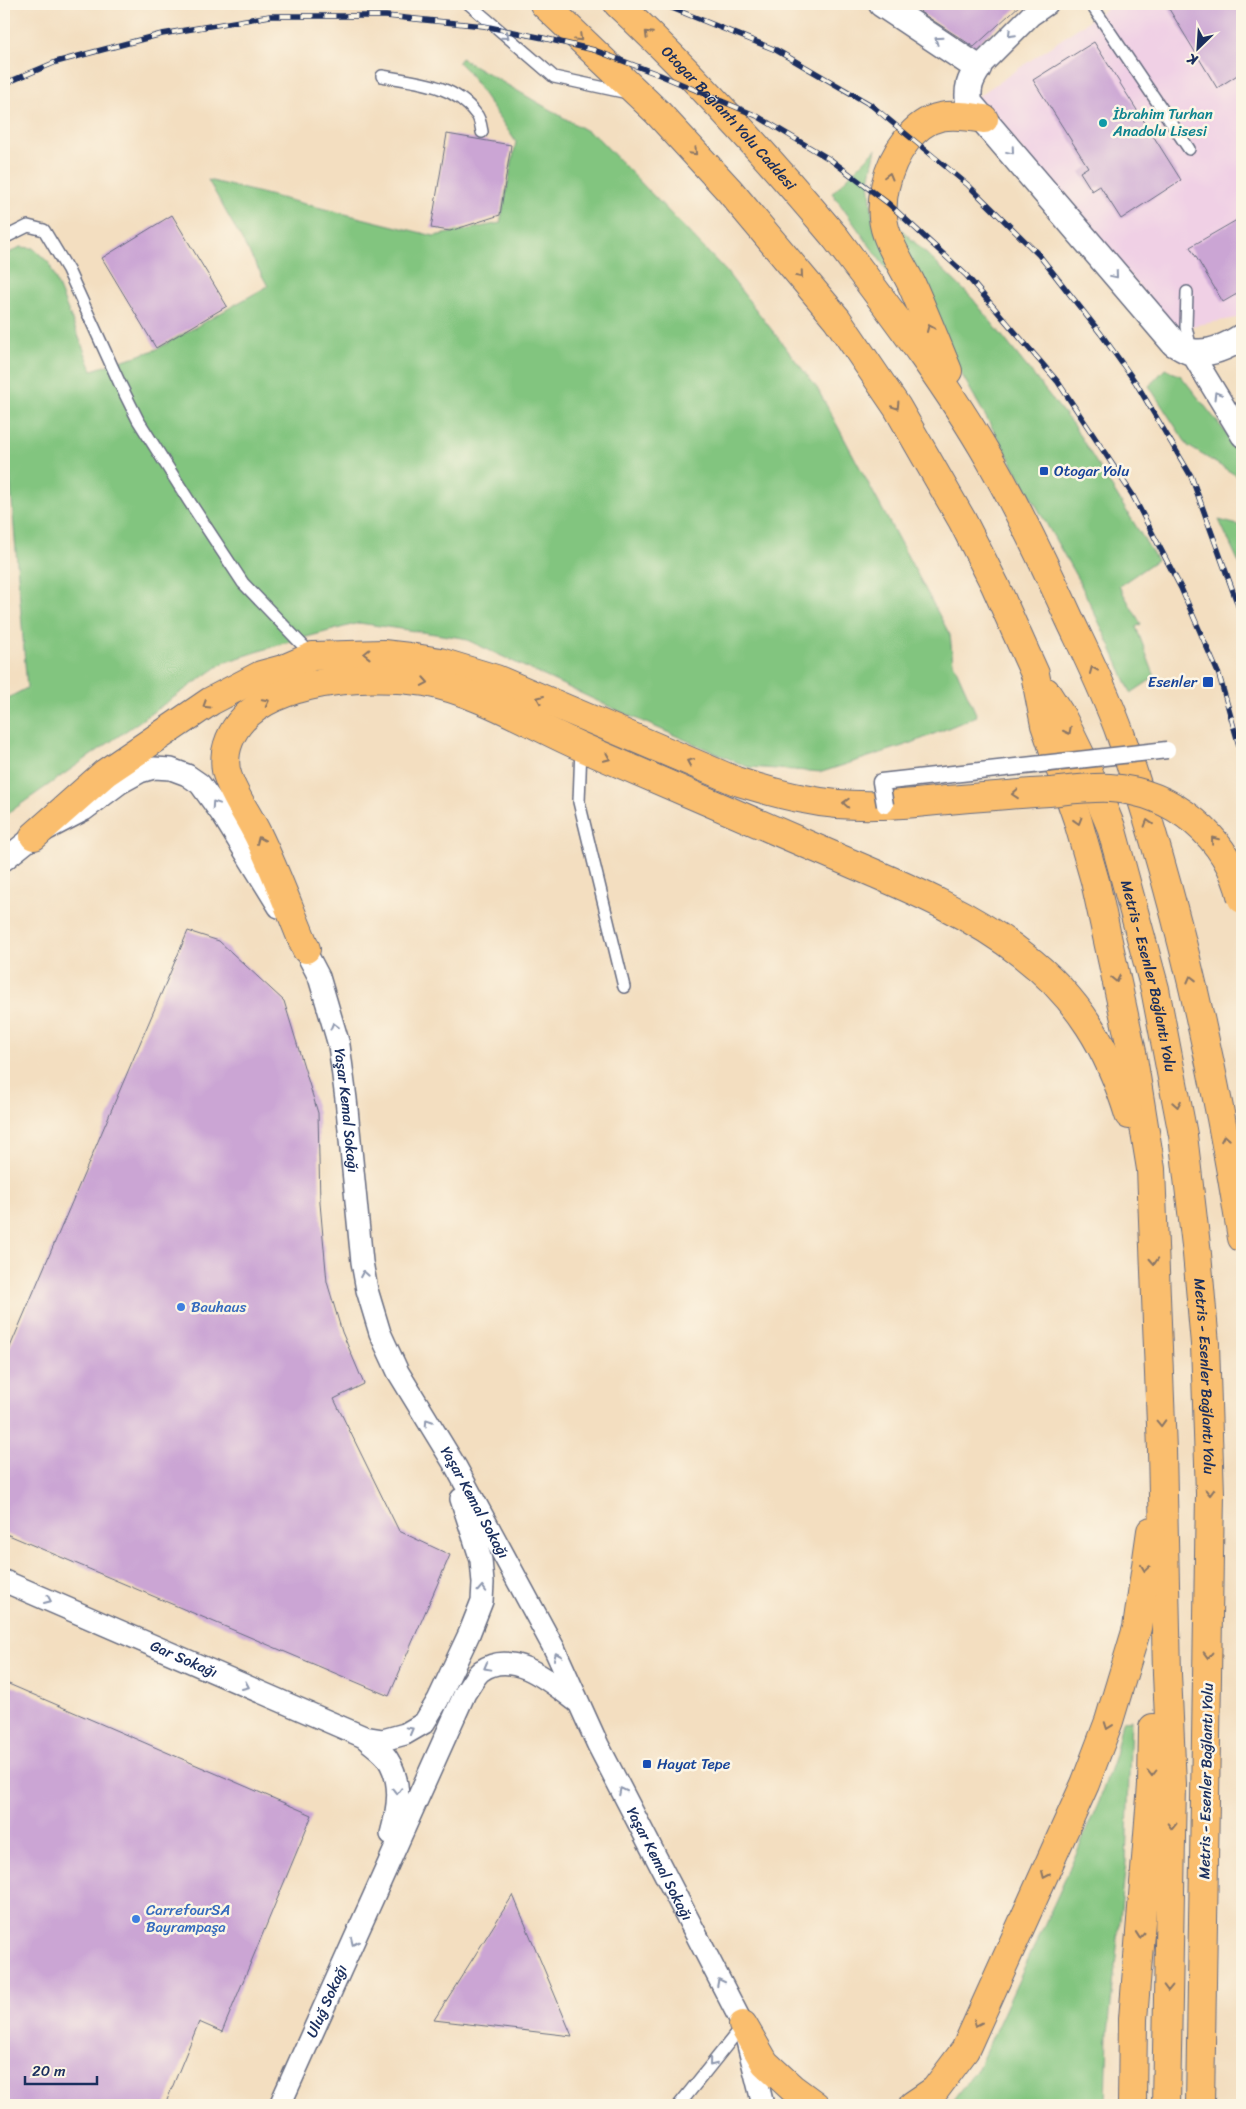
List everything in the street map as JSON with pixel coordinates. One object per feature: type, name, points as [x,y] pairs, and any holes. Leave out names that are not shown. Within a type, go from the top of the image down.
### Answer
[{"type":"main road","points":[[544,4],[640,96],[729,190],[837,319],[897,407],[962,520],[995,585],[1035,674],[1045,725],[1077,818],[1095,881],[1132,1052],[1151,1169],[1172,1785],[1166,2105]]},
{"type":"main road","name":"Otogar Bağlantı Yolu Caddesi","points":[[621,6],[728,116],[800,195],[835,237],[921,352],[966,422]]},
{"type":"main road","points":[[984,119],[962,115],[939,116],[916,128],[898,150],[890,169],[882,213],[886,233],[910,282],[953,383],[966,422],[1010,497],[1044,564],[1090,663],[1120,735],[1168,888],[1191,976],[1210,1058],[1242,1238]]},
{"type":"main road","points":[[34,836],[105,773],[196,711],[260,675],[283,669],[313,656],[383,654],[440,662],[496,679],[593,722],[736,781],[777,793],[830,803],[885,805],[1110,788],[1148,796],[1184,812],[1213,838],[1235,874],[1242,899]]},
{"type":"main road","points":[[313,656],[329,682]]},
{"type":"main road","name":"Metris - Esenler Bağlantı Yolu","points":[[1035,674],[1062,718],[1085,764],[1111,828],[1155,989],[1183,1134],[1194,1226],[1205,1344],[1210,1494],[1200,2105]]},
{"type":"main road","points":[[306,949],[259,836],[227,776],[225,760],[227,746],[237,725],[257,707],[300,688],[329,682],[378,679],[404,679],[428,682],[478,699],[581,747],[930,899],[982,926],[1025,956],[1064,991],[1082,1013],[1101,1045],[1121,1088],[1137,1141],[1152,1212]]},
{"type":"main road","points":[[581,747],[593,722]]},
{"type":"main road","points":[[913,2105],[935,2090],[965,2050],[1043,1880],[1102,1739],[1121,1686],[1137,1628],[1162,1450]]},
{"type":"main road","points":[[1132,2105],[1134,2019],[1152,1785],[1154,1679],[1164,1567]]},
{"type":"main road","points":[[743,2025],[765,2064],[815,2105]]},
{"type":"street","points":[[1047,4],[1031,15],[978,68],[970,80],[969,103],[1160,328],[1174,343],[1191,352],[1242,436]]},
{"type":"street","points":[[896,8],[978,68]]},
{"type":"street","points":[[1191,352],[1207,351],[1227,346],[1242,337]]},
{"type":"street","points":[[885,805],[881,782],[1167,750]]},
{"type":"street","name":"Yaşar Kemal Sokağı","points":[[4,860],[34,836],[84,810],[120,783],[140,772],[154,768],[171,768],[187,774],[200,784],[212,800],[306,949],[325,996],[339,1045],[357,1216],[367,1290],[380,1333],[398,1372],[456,1467],[555,1650],[577,1701],[743,2025],[763,2105]]},
{"type":"street","points":[[364,1738],[384,1740],[406,1734],[424,1723],[438,1700],[469,1634],[482,1601],[481,1560],[460,1495],[456,1467]]},
{"type":"street","name":"Gar Sokağı","points":[[4,1581],[364,1738]]},
{"type":"street","points":[[374,1897],[465,1692],[479,1672],[493,1663],[509,1662],[547,1679],[577,1701]]},
{"type":"street","points":[[364,1738],[386,1757],[396,1776],[398,1791],[393,1828],[374,1897]]},
{"type":"street","name":"Uluğ Sokağı","points":[[280,2105],[374,1897]]},
{"type":"lane","points":[[469,4],[554,77],[640,96]]},
{"type":"lane","points":[[1091,4],[1189,149]]},
{"type":"lane","points":[[382,76],[429,84],[460,96],[478,115],[482,132]]},
{"type":"lane","points":[[4,238],[28,226],[44,230],[68,270],[135,412],[189,501],[243,582],[313,656]]},
{"type":"lane","points":[[1187,292],[1186,327],[1191,352]]},
{"type":"lane","points":[[581,747],[579,802],[624,987]]},
{"type":"lane","points":[[679,2105],[743,2025]]},
{"type":"shaded area","points":[[1113,4],[1242,4],[1242,317],[1186,327],[1169,321],[977,97]]},
{"type":"green space","points":[[461,58],[597,137],[725,270],[817,388],[950,635],[953,662],[977,716],[912,743],[822,772],[748,767],[623,713],[463,638],[359,623],[281,644],[223,663],[4,816],[4,700],[27,688],[4,402],[4,256],[20,247],[33,248],[49,263],[92,370],[155,350],[268,286],[208,180],[434,236],[500,223],[516,142],[468,72],[458,62]]},
{"type":"green space","points":[[876,149],[869,180],[873,222],[900,288],[832,193]]},
{"type":"green space","points":[[899,227],[972,298],[1073,425],[1157,560],[1119,586],[1141,624],[1136,627],[1155,677],[1131,693],[1080,583],[948,350],[909,259]]},
{"type":"green space","points":[[1165,369],[1181,376],[1242,453],[1242,479],[1188,446],[1149,386]]},
{"type":"green space","points":[[1219,520],[1242,526],[1242,569]]},
{"type":"green space","points":[[1131,1720],[1126,1862],[1108,2033],[1106,2105],[950,2105],[978,2068],[1059,1893],[1099,1801],[1115,1755],[1122,1721]]},
{"type":"building","points":[[926,4],[1021,4],[974,47],[920,12]]},
{"type":"building","points":[[1166,4],[1242,4],[1242,72],[1217,88]]},
{"type":"building","name":"İbrahim Turhan Anadolu Lisesi","points":[[1094,42],[1181,180],[1121,219],[1100,186],[1092,191],[1080,172],[1088,167],[1033,80]]},
{"type":"building","points":[[447,134],[511,145],[500,215],[450,231],[431,228]]},
{"type":"building","points":[[172,215],[227,306],[156,348],[102,258]]},
{"type":"building","points":[[1242,217],[1242,291],[1223,302],[1190,247]]},
{"type":"building","name":"Bauhaus","points":[[188,931],[219,941],[284,1001],[318,1113],[320,1203],[327,1282],[342,1332],[364,1384],[334,1399],[399,1531],[450,1555],[389,1696],[4,1533],[4,1361]]},
{"type":"building","name":"CarrefourSA Bayrampaşa","points":[[4,1682],[312,1815],[222,2032],[199,2022],[165,2105],[4,2105]]},
{"type":"building","points":[[513,1895],[572,2036],[434,2020]]},
{"type":"railway","points":[[662,4],[776,50],[871,105],[968,185],[1039,255],[1101,334],[1136,383],[1191,476],[1242,616]]},
{"type":"railway","points":[[4,84],[56,62],[162,34],[270,16],[386,16],[484,26],[594,50],[660,75],[757,116],[831,160],[889,204],[966,275],[1058,382],[1132,494],[1181,588],[1219,675],[1242,756]]},
{"type":"place","name":"İbrahim Turhan Anadolu Lisesi","points":[[1103,123]]},
{"type":"place","name":"Otogar Yolu","points":[[1044,471]]},
{"type":"place","name":"Esenler","points":[[1208,682]]},
{"type":"place","name":"Bauhaus","points":[[181,1307]]},
{"type":"place","name":"Hayat Tepe","points":[[647,1764]]},
{"type":"place","name":"CarrefourSA Bayrampaşa","points":[[136,1919]]}]
